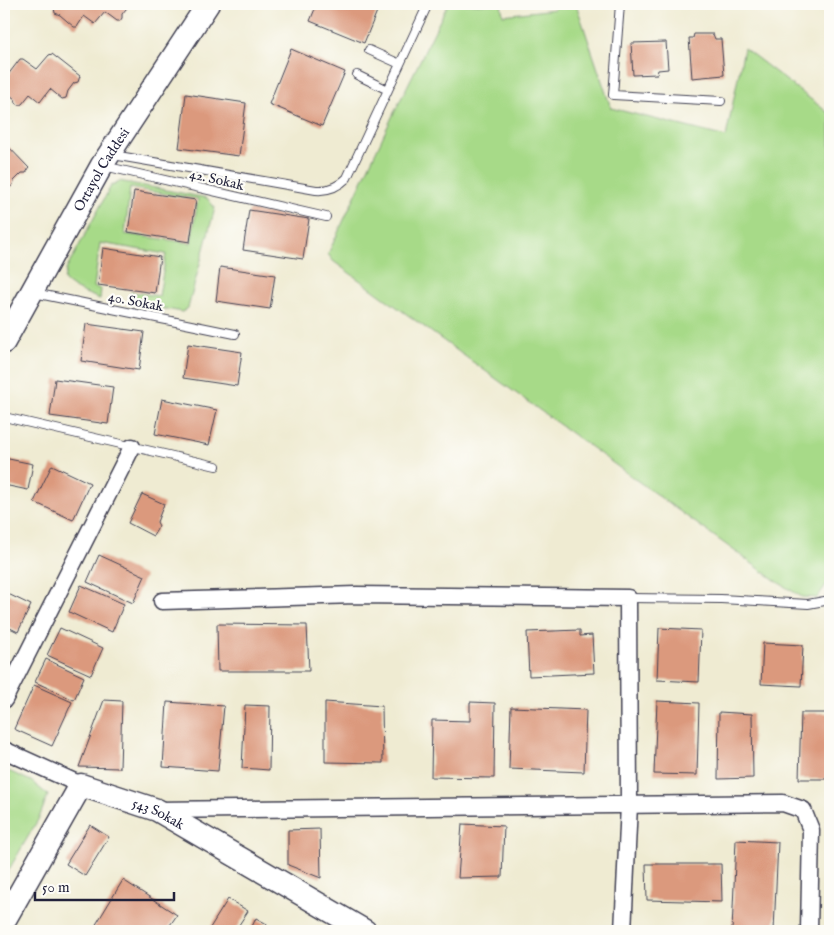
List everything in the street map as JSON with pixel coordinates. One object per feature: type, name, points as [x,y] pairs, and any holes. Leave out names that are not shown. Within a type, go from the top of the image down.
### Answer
[{"type":"street","name":"Ortayol Caddesi","points":[[4,342],[106,160],[208,4]]},
{"type":"street","points":[[4,700],[132,447]]},
{"type":"street","points":[[162,601],[356,594],[628,598],[629,804],[623,931]]},
{"type":"street","points":[[4,750],[81,786],[4,921]]},
{"type":"street","name":"543 Sokak","points":[[81,786],[157,810],[365,931]]},
{"type":"street","points":[[157,810],[783,803],[803,810],[811,830],[809,931]]},
{"type":"lane","points":[[106,160],[316,190],[329,190],[347,178],[428,4]]},
{"type":"lane","points":[[620,4],[613,95],[721,101]]},
{"type":"lane","points":[[369,50],[400,64]]},
{"type":"lane","points":[[357,74],[388,90]]},
{"type":"lane","name":"42. Sokak","points":[[106,160],[326,217]]},
{"type":"lane","name":"40. Sokak","points":[[32,292],[236,334]]},
{"type":"lane","points":[[4,417],[216,466]]},
{"type":"lane","points":[[628,598],[721,599],[808,604],[830,600]]},
{"type":"green space","points":[[448,4],[501,4],[503,15],[555,9],[556,4],[576,4],[611,108],[726,137],[744,48],[830,114],[830,579],[817,598],[802,597],[779,583],[333,261],[328,254],[392,117]]},
{"type":"green space","points":[[119,181],[207,198],[215,208],[188,308],[182,312],[135,303],[131,300],[131,292],[159,296],[166,254],[100,243],[94,287],[101,289],[100,299],[77,289],[64,280],[66,270],[111,186]],"holes":[[[130,188],[198,199],[191,243],[125,234]]]},
{"type":"green space","points":[[4,769],[31,781],[48,795],[39,818],[4,878]]},
{"type":"building","points":[[57,4],[130,4],[122,14],[120,21],[117,21],[105,12],[95,24],[84,16],[77,27],[74,27],[55,13],[54,8]]},
{"type":"building","points":[[317,4],[380,4],[364,43],[310,21]]},
{"type":"building","points":[[694,34],[713,34],[715,39],[721,39],[724,75],[692,78],[689,38],[693,38]]},
{"type":"building","points":[[666,42],[668,69],[658,70],[657,74],[633,75],[631,43]]},
{"type":"building","points":[[291,49],[345,72],[322,126],[269,104]]},
{"type":"building","points":[[52,54],[80,76],[78,82],[74,83],[68,91],[66,98],[62,99],[50,89],[40,102],[30,94],[19,105],[15,99],[4,92],[4,80],[20,59],[23,59],[37,69]]},
{"type":"building","points":[[186,94],[246,103],[239,156],[179,148]]},
{"type":"building","points":[[4,142],[29,168],[9,188],[4,183]]},
{"type":"building","points":[[134,191],[196,200],[190,242],[128,232]]},
{"type":"building","points":[[249,210],[309,219],[303,259],[243,250]]},
{"type":"building","points":[[103,248],[160,257],[155,293],[98,285]]},
{"type":"building","points":[[220,267],[275,275],[270,309],[216,301]]},
{"type":"building","points":[[86,324],[144,332],[139,370],[81,361]]},
{"type":"building","points":[[188,344],[242,352],[237,386],[183,378]]},
{"type":"building","points":[[55,379],[113,387],[108,424],[50,416]]},
{"type":"building","points":[[162,399],[217,410],[209,445],[155,434]]},
{"type":"building","points":[[4,458],[33,464],[28,490],[4,485]]},
{"type":"building","points":[[52,465],[90,483],[73,520],[34,502]]},
{"type":"building","points":[[142,494],[164,504],[157,522],[159,526],[153,536],[128,523]]},
{"type":"building","points":[[4,498],[8,498],[8,526],[4,526]]},
{"type":"building","points":[[99,555],[145,576],[133,603],[87,582]]},
{"type":"building","points":[[81,585],[124,604],[112,632],[69,612]]},
{"type":"building","points":[[4,592],[31,605],[18,632],[4,625]]},
{"type":"building","points":[[217,624],[307,625],[309,671],[218,671]]},
{"type":"building","points":[[60,628],[103,648],[91,675],[47,655]]},
{"type":"building","points":[[659,628],[701,630],[699,682],[657,680]]},
{"type":"building","points":[[580,630],[580,636],[592,635],[594,673],[529,676],[527,632]]},
{"type":"building","points":[[763,643],[803,645],[801,686],[761,684]]},
{"type":"building","points":[[46,659],[84,677],[74,700],[35,682]]},
{"type":"building","points":[[34,685],[72,702],[52,746],[14,729]]},
{"type":"building","points":[[104,700],[122,701],[120,768],[79,767]]},
{"type":"building","points":[[657,701],[699,703],[697,775],[654,774]]},
{"type":"building","points":[[167,702],[224,706],[218,771],[163,767]]},
{"type":"building","points":[[325,702],[382,706],[383,763],[325,762]]},
{"type":"building","points":[[470,702],[495,703],[494,778],[431,777],[432,720],[470,721]]},
{"type":"building","points":[[245,705],[270,706],[269,770],[242,768]]},
{"type":"building","points":[[511,707],[586,710],[584,772],[509,769]]},
{"type":"building","points":[[719,712],[752,714],[753,778],[718,779]]},
{"type":"building","points":[[801,713],[830,713],[830,779],[799,779]]},
{"type":"building","points":[[462,824],[504,826],[502,877],[458,878]]},
{"type":"building","points":[[90,825],[109,837],[85,876],[66,864]]},
{"type":"building","points":[[320,829],[321,878],[288,865],[288,830]]},
{"type":"building","points":[[736,840],[778,842],[774,931],[732,931]]},
{"type":"building","points":[[646,864],[721,864],[722,902],[647,900]]},
{"type":"building","points":[[123,880],[177,915],[166,931],[92,931]]},
{"type":"building","points":[[228,899],[248,911],[235,931],[208,931]]},
{"type":"building","points":[[256,918],[267,924],[263,931],[250,931]]}]
